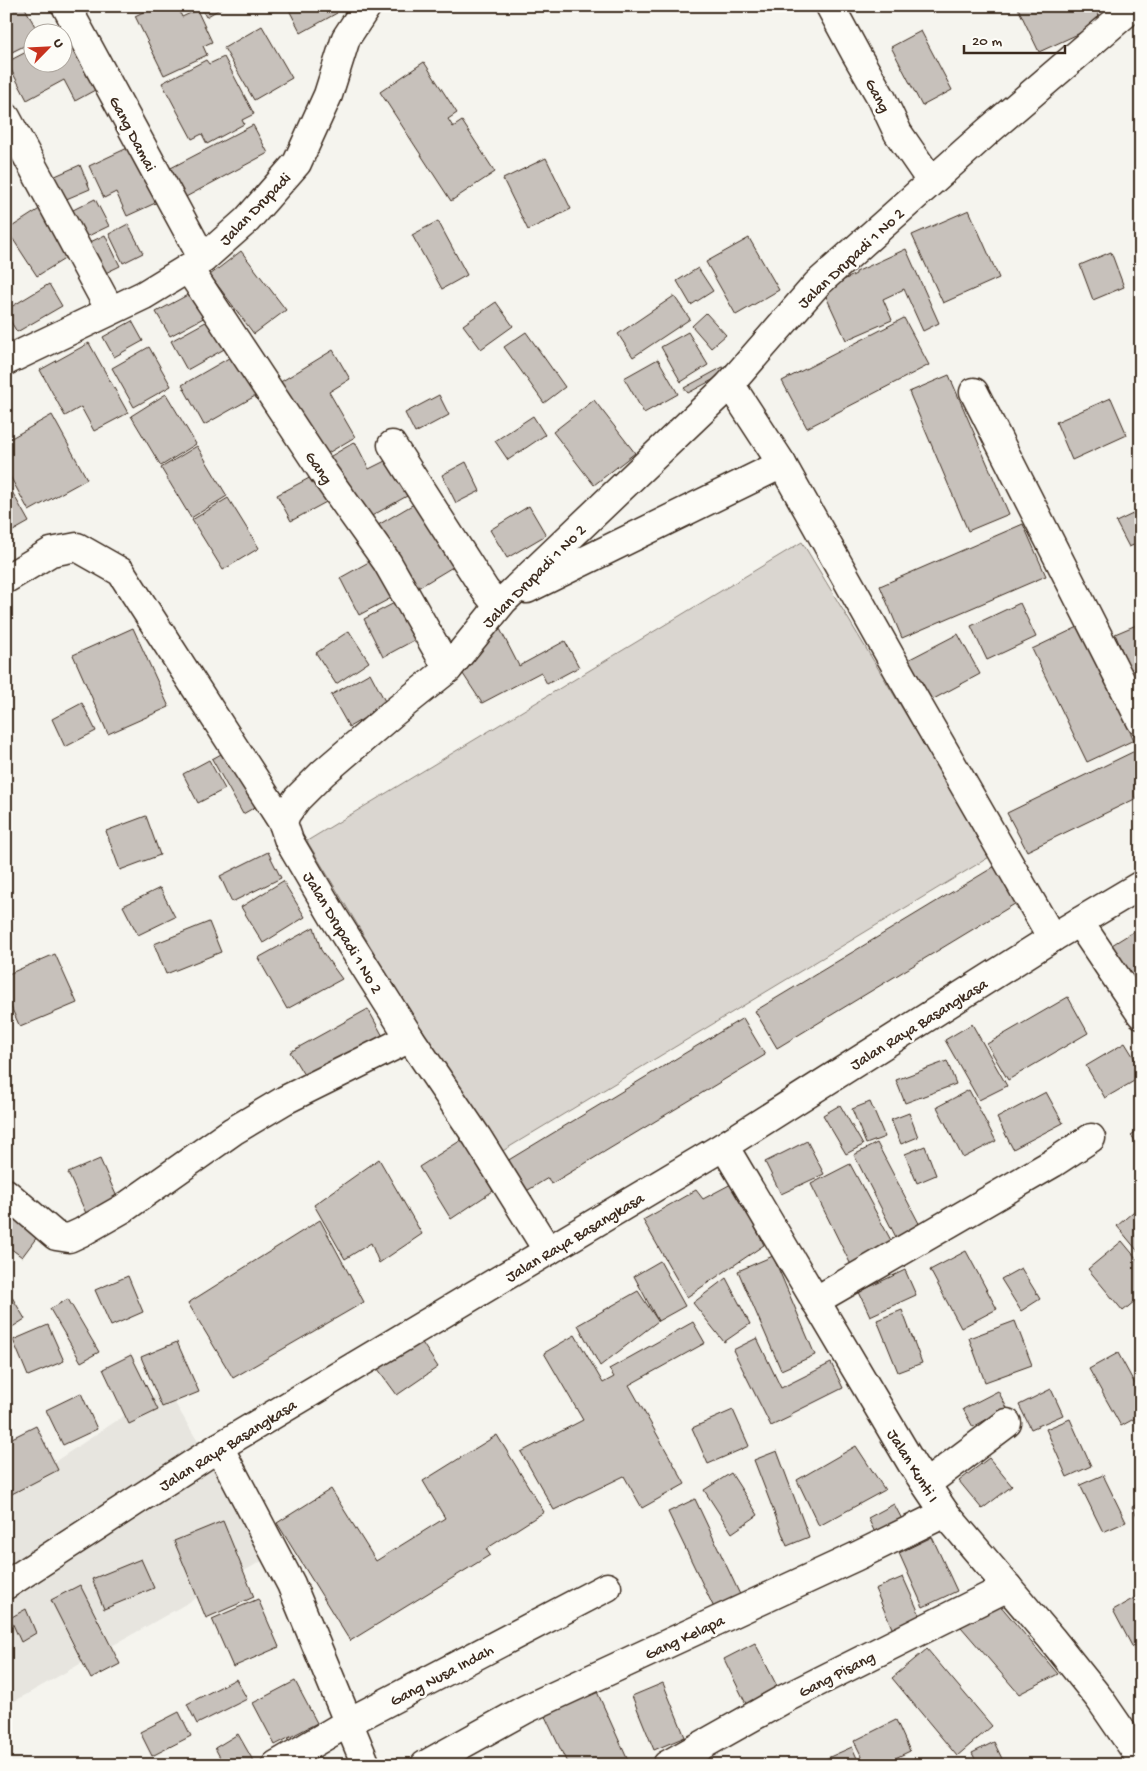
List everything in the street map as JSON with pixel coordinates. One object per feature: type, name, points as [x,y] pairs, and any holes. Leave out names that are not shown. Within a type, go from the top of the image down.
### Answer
[{"type":"street","name":"Gang Damai","points":[[66,6],[195,263]]},
{"type":"street","name":"Jalan Drupadi","points":[[8,355],[144,295],[195,263],[247,220],[297,163],[328,95],[346,38],[367,6]]},
{"type":"street","name":"Gang","points":[[830,6],[882,99],[898,132],[931,182]]},
{"type":"street","name":"Jalan Drupadi 1 No 2","points":[[548,1251],[477,1137],[410,1038],[333,916],[289,841],[283,823],[286,814],[292,805],[323,773],[448,669],[500,604],[730,384],[816,284],[1134,6]]},
{"type":"street","points":[[6,117],[110,310]]},
{"type":"street","name":"Gang","points":[[195,263],[323,472],[387,562],[448,669]]},
{"type":"street","points":[[730,384],[782,464],[902,679],[1052,938]]},
{"type":"street","points":[[974,392],[1141,721]]},
{"type":"street","points":[[392,445],[485,590],[500,604],[782,464]]},
{"type":"street","points":[[6,579],[51,552],[77,547],[121,572],[283,823]]},
{"type":"street","name":"Jalan Raya Basangkasa","points":[[6,1585],[219,1447],[724,1146],[1052,938],[1141,885]]},
{"type":"street","points":[[1080,922],[1141,1014]]},
{"type":"street","points":[[6,1193],[56,1236],[69,1238],[124,1208],[233,1131],[278,1104],[410,1038]]},
{"type":"street","points":[[815,1301],[1053,1163],[1091,1138]]},
{"type":"street","name":"Jalan Kunti I","points":[[724,1146],[908,1456],[945,1513],[1099,1698],[1141,1759]]},
{"type":"street","points":[[926,1484],[1006,1423]]},
{"type":"street","points":[[219,1447],[291,1584],[366,1765]]},
{"type":"street","name":"Gang Kelapa","points":[[426,1765],[526,1709],[855,1557],[945,1513]]},
{"type":"street","name":"Gang Nusa Indah","points":[[276,1765],[348,1722],[607,1587]]},
{"type":"street","name":"Gang Pisang","points":[[667,1765],[786,1698],[1008,1587]]},
{"type":"shaded area","points":[[802,542],[991,856],[496,1155],[307,841]]},
{"type":"shaded area","points":[[166,1388],[267,1558],[6,1706],[6,1494]]},
{"type":"building","points":[[6,6],[24,6],[33,22],[22,22],[22,47],[6,55]]},
{"type":"building","points":[[155,6],[177,6],[182,17],[197,10],[212,42],[203,46],[207,55],[164,75],[135,16]]},
{"type":"building","points":[[200,6],[225,6],[206,17]]},
{"type":"building","points":[[287,6],[333,6],[337,13],[301,33]]},
{"type":"building","points":[[1017,6],[1094,6],[1102,23],[1039,52]]},
{"type":"building","points":[[262,26],[292,78],[254,100],[224,48]]},
{"type":"building","points":[[921,31],[952,90],[922,106],[891,47]]},
{"type":"building","points":[[72,47],[95,90],[75,101],[64,80],[27,100],[7,62],[22,54],[22,72],[72,72]]},
{"type":"building","points":[[224,57],[254,114],[242,120],[244,124],[207,144],[202,134],[192,139],[162,83],[206,60],[209,64]]},
{"type":"building","points":[[424,62],[457,113],[448,119],[453,127],[462,121],[495,172],[451,201],[380,92]]},
{"type":"building","points":[[253,125],[268,153],[182,199],[167,170]]},
{"type":"building","points":[[136,144],[162,200],[127,216],[116,192],[104,198],[89,166]]},
{"type":"building","points":[[546,158],[571,209],[528,230],[503,179]]},
{"type":"building","points":[[80,165],[90,189],[64,200],[53,177]]},
{"type":"building","points":[[95,199],[109,226],[84,238],[71,211]]},
{"type":"building","points":[[41,208],[71,255],[37,276],[7,230]]},
{"type":"building","points":[[969,210],[999,278],[943,303],[912,235]]},
{"type":"building","points":[[438,221],[467,275],[442,289],[412,235]]},
{"type":"building","points":[[128,224],[143,253],[123,263],[109,234]]},
{"type":"building","points":[[105,235],[120,266],[95,278],[80,247]]},
{"type":"building","points":[[749,238],[779,290],[736,315],[706,262]]},
{"type":"building","points":[[906,249],[939,323],[923,331],[904,289],[883,299],[892,320],[846,340],[823,290],[856,274],[856,272]]},
{"type":"building","points":[[241,251],[286,310],[254,334],[210,275]]},
{"type":"building","points":[[1111,252],[1124,287],[1093,300],[1080,265]]},
{"type":"building","points":[[698,268],[713,291],[691,305],[677,281]]},
{"type":"building","points":[[49,284],[62,306],[17,332],[6,314],[6,310]]},
{"type":"building","points":[[195,291],[209,315],[170,336],[156,312]]},
{"type":"building","points":[[674,296],[690,319],[633,357],[618,334]]},
{"type":"building","points":[[496,302],[513,326],[481,349],[463,325]]},
{"type":"building","points":[[706,313],[726,335],[711,348],[692,326]]},
{"type":"building","points":[[213,318],[228,347],[187,370],[171,341]]},
{"type":"building","points":[[904,318],[929,365],[807,428],[782,381]]},
{"type":"building","points":[[132,321],[143,341],[114,357],[103,337]]},
{"type":"building","points":[[526,332],[565,387],[544,403],[504,347]]},
{"type":"building","points":[[688,332],[708,365],[681,382],[661,347]]},
{"type":"building","points":[[89,343],[128,413],[94,431],[81,407],[65,416],[40,370]]},
{"type":"building","points":[[149,347],[171,386],[134,407],[112,368]]},
{"type":"building","points":[[333,350],[350,379],[329,392],[355,437],[318,459],[274,386]]},
{"type":"building","points":[[234,355],[257,395],[204,425],[182,385]]},
{"type":"building","points":[[658,359],[678,394],[644,413],[624,378]]},
{"type":"building","points":[[734,361],[737,367],[688,393],[684,388]]},
{"type":"building","points":[[949,375],[1009,514],[968,531],[909,392]]},
{"type":"building","points":[[166,394],[196,444],[161,466],[131,416]]},
{"type":"building","points":[[439,395],[449,415],[415,433],[405,413]]},
{"type":"building","points":[[1111,398],[1127,435],[1072,460],[1056,422]]},
{"type":"building","points":[[594,400],[635,453],[594,485],[553,432]]},
{"type":"building","points":[[52,415],[87,479],[29,511],[6,469],[6,441]]},
{"type":"building","points":[[533,416],[545,435],[508,460],[495,441]]},
{"type":"building","points":[[355,442],[369,469],[387,460],[407,496],[361,522],[326,459]]},
{"type":"building","points":[[197,446],[227,496],[191,518],[161,468]]},
{"type":"building","points":[[466,462],[480,491],[456,503],[442,475]]},
{"type":"building","points":[[317,474],[330,500],[291,521],[277,495]]},
{"type":"building","points":[[6,481],[29,522],[6,535]]},
{"type":"building","points":[[228,498],[259,548],[223,570],[192,520]]},
{"type":"building","points":[[419,501],[456,565],[411,592],[373,528]]},
{"type":"building","points":[[529,506],[546,535],[507,558],[490,530]]},
{"type":"building","points":[[1141,510],[1141,542],[1129,547],[1116,522]]},
{"type":"building","points":[[1023,524],[1046,576],[902,638],[880,586]]},
{"type":"building","points":[[376,558],[395,596],[359,615],[340,578]]},
{"type":"building","points":[[1141,567],[1141,586],[1134,570]]},
{"type":"building","points":[[400,600],[420,637],[383,657],[364,619]]},
{"type":"building","points":[[1020,603],[1036,637],[987,660],[971,626]]},
{"type":"building","points":[[1141,623],[1141,665],[1130,670],[1115,634]]},
{"type":"building","points":[[1080,626],[1134,740],[1087,762],[1032,649]]},
{"type":"building","points":[[499,627],[519,666],[565,641],[579,667],[547,684],[541,672],[482,703],[463,674]]},
{"type":"building","points":[[133,628],[169,707],[108,734],[73,655]]},
{"type":"building","points":[[349,631],[369,662],[336,684],[316,653]]},
{"type":"building","points":[[958,634],[980,674],[928,702],[906,661]]},
{"type":"building","points":[[370,673],[387,705],[349,727],[331,695]]},
{"type":"building","points":[[1141,675],[1141,692],[1135,678]]},
{"type":"building","points":[[82,703],[96,731],[65,747],[52,719]]},
{"type":"building","points":[[234,747],[264,802],[243,814],[212,759]]},
{"type":"building","points":[[1141,748],[1141,796],[1027,851],[1007,813]]},
{"type":"building","points":[[209,760],[225,789],[198,803],[183,774]]},
{"type":"building","points":[[146,816],[160,855],[120,870],[106,831]]},
{"type":"building","points":[[268,852],[281,878],[232,902],[220,876]]},
{"type":"building","points":[[997,865],[1018,902],[777,1048],[755,1011]]},
{"type":"building","points":[[283,881],[305,917],[263,943],[241,907]]},
{"type":"building","points":[[160,888],[175,917],[138,935],[123,906]]},
{"type":"building","points":[[209,922],[221,952],[166,974],[154,944]]},
{"type":"building","points":[[314,927],[321,950],[342,979],[287,1009],[258,958]]},
{"type":"building","points":[[1141,927],[1141,1004],[1107,948]]},
{"type":"building","points":[[55,954],[77,1003],[20,1027],[6,996],[6,975]]},
{"type":"building","points":[[1068,997],[1088,1033],[1008,1080],[987,1044]]},
{"type":"building","points":[[368,1009],[386,1042],[310,1085],[290,1052]]},
{"type":"building","points":[[743,1018],[765,1055],[551,1184],[548,1178],[520,1195],[502,1164]]},
{"type":"building","points":[[972,1024],[1007,1086],[979,1100],[945,1040]]},
{"type":"building","points":[[1125,1043],[1141,1069],[1141,1077],[1105,1098],[1086,1066]]},
{"type":"building","points":[[947,1061],[956,1084],[905,1103],[896,1080]]},
{"type":"building","points":[[969,1090],[996,1141],[963,1158],[937,1107]]},
{"type":"building","points":[[1046,1092],[1063,1123],[1013,1149],[997,1118]]},
{"type":"building","points":[[870,1102],[885,1137],[866,1144],[852,1109]]},
{"type":"building","points":[[840,1105],[863,1145],[846,1154],[823,1115]]},
{"type":"building","points":[[909,1113],[918,1137],[901,1144],[891,1120]]},
{"type":"building","points":[[1141,1128],[1141,1149],[1131,1135]]},
{"type":"building","points":[[463,1139],[493,1191],[451,1219],[419,1167]]},
{"type":"building","points":[[807,1141],[824,1174],[781,1194],[765,1162]]},
{"type":"building","points":[[877,1143],[924,1233],[900,1245],[854,1155]]},
{"type":"building","points":[[925,1146],[936,1175],[917,1183],[905,1154]]},
{"type":"building","points":[[100,1159],[121,1206],[89,1220],[68,1173]]},
{"type":"building","points":[[379,1159],[422,1234],[379,1263],[371,1243],[345,1259],[314,1205]]},
{"type":"building","points":[[850,1164],[894,1246],[852,1267],[811,1184]]},
{"type":"building","points":[[733,1183],[764,1245],[687,1297],[643,1220],[696,1190],[703,1199]]},
{"type":"building","points":[[1141,1205],[1141,1255],[1117,1226]]},
{"type":"building","points":[[6,1209],[43,1229],[22,1257],[6,1245]]},
{"type":"building","points":[[320,1220],[364,1302],[233,1378],[188,1303]]},
{"type":"building","points":[[1122,1241],[1141,1264],[1141,1296],[1123,1311],[1088,1269]]},
{"type":"building","points":[[966,1251],[997,1309],[961,1328],[930,1270]]},
{"type":"building","points":[[773,1256],[815,1355],[781,1370],[738,1271]]},
{"type":"building","points":[[660,1261],[685,1306],[658,1321],[634,1276]]},
{"type":"building","points":[[1021,1268],[1040,1299],[1021,1311],[1001,1279]]},
{"type":"building","points":[[905,1270],[916,1295],[870,1316],[859,1292]]},
{"type":"building","points":[[128,1276],[143,1312],[111,1326],[95,1290]]},
{"type":"building","points":[[726,1278],[750,1324],[724,1342],[693,1303]]},
{"type":"building","points":[[6,1287],[25,1319],[6,1331]]},
{"type":"building","points":[[638,1291],[658,1321],[600,1366],[578,1325]]},
{"type":"building","points":[[68,1299],[99,1352],[81,1362],[50,1309]]},
{"type":"building","points":[[902,1310],[922,1363],[898,1372],[877,1320]]},
{"type":"building","points":[[1015,1321],[1032,1365],[985,1382],[969,1338]]},
{"type":"building","points":[[693,1322],[705,1343],[629,1385],[685,1484],[642,1508],[624,1476],[554,1510],[521,1452],[583,1420],[544,1353],[575,1335],[603,1383],[614,1377],[609,1369]]},
{"type":"building","points":[[48,1325],[64,1361],[28,1376],[13,1340]]},
{"type":"building","points":[[757,1338],[781,1388],[831,1363],[843,1388],[771,1426],[733,1350]]},
{"type":"building","points":[[421,1341],[438,1367],[397,1395],[378,1369]]},
{"type":"building","points":[[177,1342],[199,1392],[162,1407],[141,1357]]},
{"type":"building","points":[[1118,1353],[1141,1395],[1141,1415],[1121,1426],[1089,1369]]},
{"type":"building","points":[[131,1355],[158,1410],[129,1424],[103,1369]]},
{"type":"building","points":[[1051,1389],[1063,1415],[1031,1429],[1019,1405]]},
{"type":"building","points":[[998,1391],[1007,1408],[973,1427],[963,1409]]},
{"type":"building","points":[[81,1393],[97,1429],[63,1445],[46,1410]]},
{"type":"building","points":[[733,1410],[749,1446],[708,1464],[692,1428]]},
{"type":"building","points":[[1070,1419],[1091,1466],[1067,1477],[1046,1429]]},
{"type":"building","points":[[36,1426],[58,1470],[6,1497],[6,1441]]},
{"type":"building","points":[[497,1435],[544,1512],[486,1549],[490,1555],[350,1641],[277,1523],[331,1489],[376,1561],[445,1518],[423,1481]]},
{"type":"building","points":[[856,1446],[885,1490],[819,1526],[797,1480]]},
{"type":"building","points":[[777,1451],[809,1537],[787,1546],[754,1460]]},
{"type":"building","points":[[989,1458],[1012,1486],[982,1509],[959,1481]]},
{"type":"building","points":[[731,1473],[758,1515],[732,1533],[704,1490]]},
{"type":"building","points":[[1103,1475],[1126,1522],[1103,1532],[1080,1485]]},
{"type":"building","points":[[695,1499],[743,1601],[717,1614],[668,1512]]},
{"type":"building","points":[[1141,1502],[1141,1523],[1132,1507]]},
{"type":"building","points":[[894,1504],[905,1525],[878,1539],[868,1518]]},
{"type":"building","points":[[223,1521],[254,1597],[206,1618],[174,1541]]},
{"type":"building","points":[[932,1537],[957,1591],[923,1607],[899,1553]]},
{"type":"building","points":[[141,1559],[154,1588],[104,1609],[92,1579]]},
{"type":"building","points":[[903,1577],[923,1622],[895,1635],[875,1589]]},
{"type":"building","points":[[80,1585],[120,1664],[91,1679],[51,1600]]},
{"type":"building","points":[[1136,1597],[1141,1607],[1141,1663],[1113,1610]]},
{"type":"building","points":[[994,1598],[1058,1674],[1019,1694],[955,1620]]},
{"type":"building","points":[[258,1599],[279,1647],[233,1667],[212,1619]]},
{"type":"building","points":[[26,1609],[36,1633],[21,1642],[10,1618]]},
{"type":"building","points":[[755,1643],[781,1694],[749,1710],[724,1659]]},
{"type":"building","points":[[927,1649],[992,1726],[957,1756],[892,1678]]},
{"type":"building","points":[[236,1679],[247,1699],[197,1724],[187,1704]]},
{"type":"building","points":[[295,1681],[317,1723],[275,1745],[253,1703]]},
{"type":"building","points":[[663,1683],[685,1737],[654,1750],[632,1696]]},
{"type":"building","points":[[594,1685],[630,1765],[568,1765],[542,1710]]},
{"type":"building","points":[[179,1712],[191,1736],[152,1756],[140,1732]]},
{"type":"building","points":[[896,1720],[910,1751],[881,1765],[866,1765],[854,1741]]},
{"type":"building","points":[[238,1734],[255,1765],[224,1765],[215,1748]]},
{"type":"building","points":[[994,1742],[1005,1765],[978,1765],[972,1753]]},
{"type":"building","points":[[852,1747],[860,1765],[812,1765]]}]
